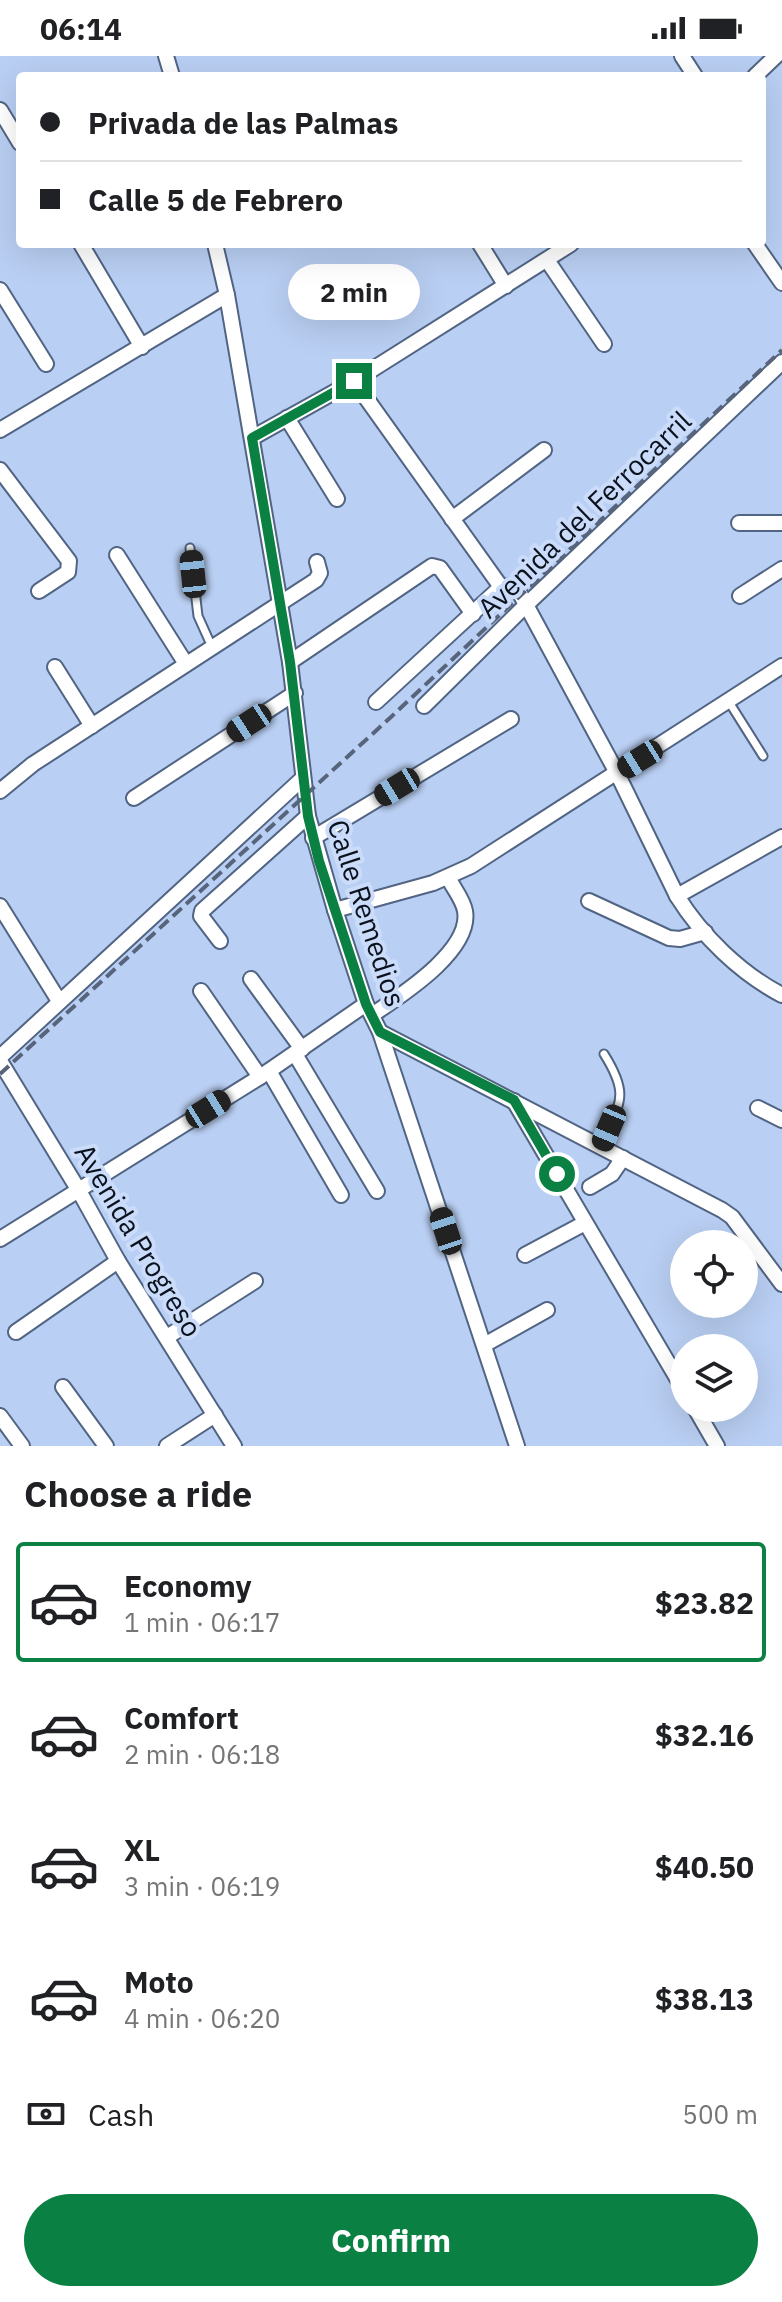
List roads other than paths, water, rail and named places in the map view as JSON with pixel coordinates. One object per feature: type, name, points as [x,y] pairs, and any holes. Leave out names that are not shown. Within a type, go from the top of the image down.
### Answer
[{"type":"street","points":[[759,72],[776,56]]},
{"type":"street","points":[[0,110],[16,136]]},
{"type":"street","points":[[83,248],[142,347]]},
{"type":"street","name":"Calle Remedios","points":[[216,248],[227,295],[290,662],[313,838],[517,1446]]},
{"type":"street","points":[[482,248],[506,286]]},
{"type":"street","points":[[252,438],[354,381],[562,248]]},
{"type":"street","points":[[758,248],[782,283]]},
{"type":"street","points":[[547,260],[604,344]]},
{"type":"street","points":[[0,290],[46,364]]},
{"type":"street","points":[[0,430],[227,295]]},
{"type":"street","name":"Avenida del Ferrocarril","points":[[424,706],[782,362]]},
{"type":"street","points":[[354,381],[501,587]]},
{"type":"street","points":[[287,418],[337,499]]},
{"type":"street","points":[[452,519],[544,450]]},
{"type":"street","points":[[0,470],[69,561],[68,572],[39,591]]},
{"type":"street","points":[[739,523],[782,523]]},
{"type":"street","points":[[117,555],[186,664]]},
{"type":"street","points":[[0,791],[33,764],[316,580],[320,573],[317,562]]},
{"type":"street","points":[[290,662],[432,566],[440,568],[473,614]]},
{"type":"street","points":[[740,596],[782,569]]},
{"type":"street","points":[[376,702],[501,587],[517,588],[617,773],[677,896],[705,932],[748,974],[782,995]]},
{"type":"street","points":[[335,910],[448,877],[471,866],[782,666]]},
{"type":"street","points":[[55,667],[92,726]]},
{"type":"street","points":[[134,798],[295,693]]},
{"type":"street","points":[[313,838],[511,719]]},
{"type":"street","points":[[2,1068],[59,1001],[303,778]]},
{"type":"street","points":[[220,941],[201,916],[202,911],[308,816]]},
{"type":"street","points":[[677,896],[782,837]]},
{"type":"street","points":[[0,1239],[439,964],[455,945],[465,925],[465,913],[448,877]]},
{"type":"street","points":[[589,901],[669,938],[680,939],[705,932]]},
{"type":"street","points":[[0,906],[59,1001]]},
{"type":"street","points":[[251,979],[298,1051],[377,1191]]},
{"type":"street","points":[[201,991],[264,1074],[341,1195]]},
{"type":"street","points":[[380,1032],[732,1217],[782,1284]]},
{"type":"street","name":"Avenida Progreso","points":[[2,1068],[234,1446]]},
{"type":"street","points":[[514,1100],[670,1366]]},
{"type":"street","points":[[758,1108],[782,1120]]},
{"type":"street","points":[[590,1187],[612,1174],[623,1158]]},
{"type":"street","points":[[525,1255],[585,1223]]},
{"type":"street","points":[[16,1332],[118,1261]]},
{"type":"street","points":[[167,1337],[255,1281]]},
{"type":"street","points":[[484,1345],[547,1310]]},
{"type":"street","points":[[63,1387],[106,1446]]},
{"type":"street","points":[[167,1446],[215,1415]]},
{"type":"street","points":[[0,1416],[22,1446]]},
{"type":"street","points":[[703,1422],[717,1446]]},
{"type":"lane","points":[[190,548],[198,616],[212,647]]},
{"type":"lane","points":[[729,702],[763,756]]},
{"type":"lane","points":[[601,1146],[617,1109],[621,1089],[619,1078],[604,1054]]},
{"type":"railway","points":[[0,1074],[391,717],[782,350]]}]
